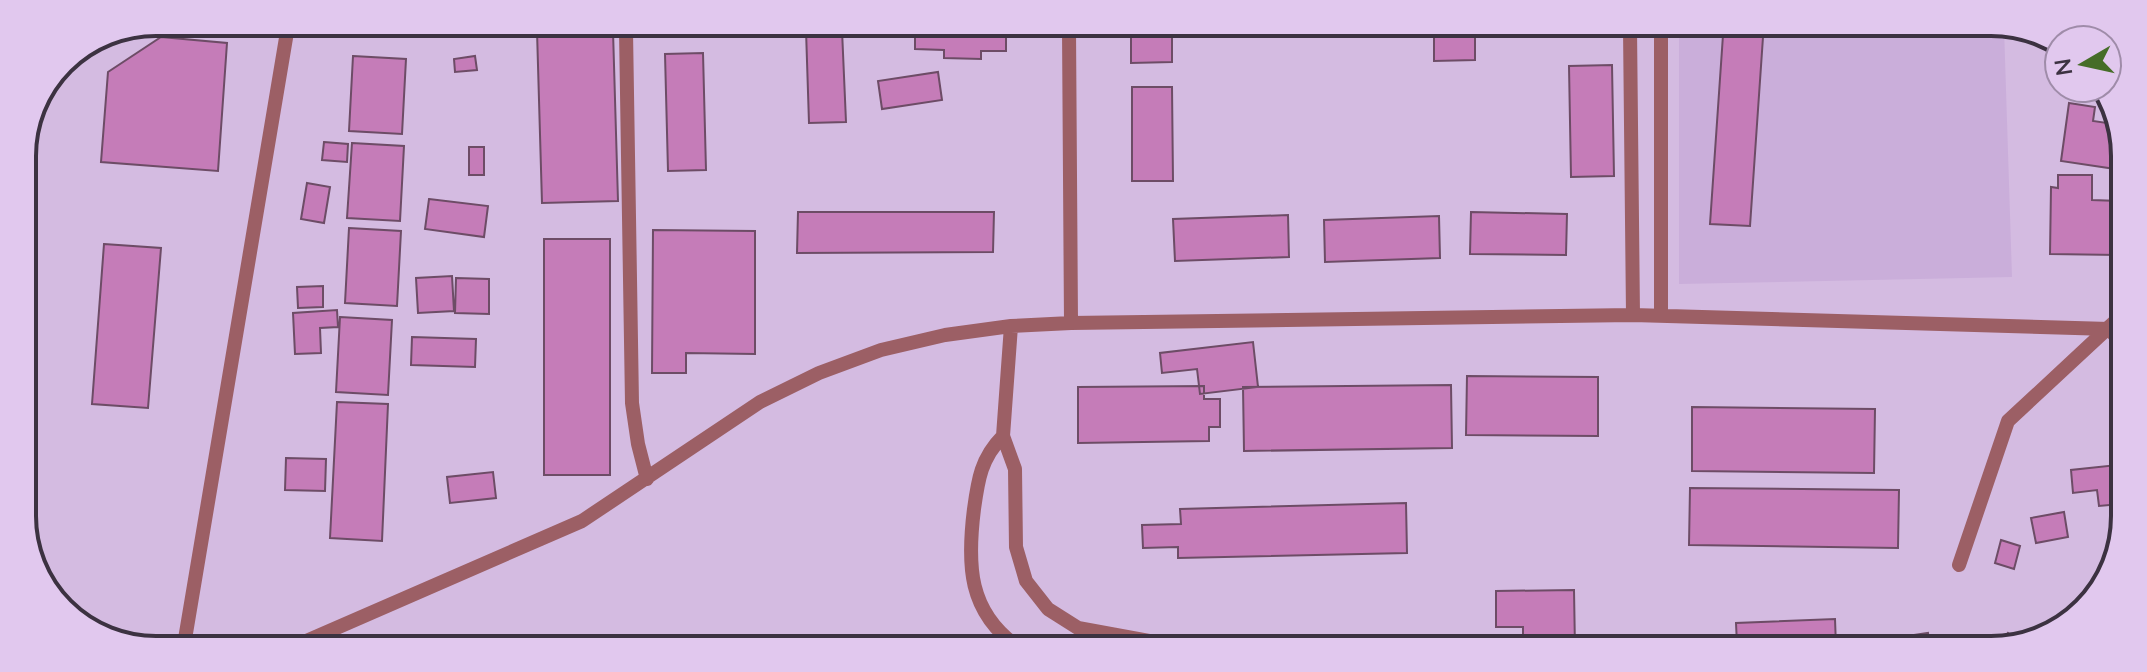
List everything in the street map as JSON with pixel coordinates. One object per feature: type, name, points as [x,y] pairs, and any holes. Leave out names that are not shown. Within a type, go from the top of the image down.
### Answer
[{"type":"street","points":[[186,636],[286,36]]},
{"type":"street","points":[[626,36],[632,403],[647,479]]},
{"type":"street","points":[[1069,36],[1071,323]]},
{"type":"street","points":[[1630,36],[1633,315]]},
{"type":"street","points":[[1661,36],[1661,316]]},
{"type":"street","points":[[318,636],[582,521],[760,402],[819,373],[881,350],[945,335],[1011,326],[1071,323],[1633,315],[2109,329]]},
{"type":"street","points":[[1011,326],[1003,436],[1015,469],[1016,547],[1020,565],[1035,596],[1055,615],[1078,628],[1122,636]]},
{"type":"street","points":[[1959,565],[2008,421],[2109,329]]},
{"type":"street","points":[[1003,436],[988,453],[979,473],[970,566],[974,590],[984,611],[1005,636]]},
{"type":"shaded area","points":[[1679,36],[2004,37],[2012,277],[1679,284]]},
{"type":"building","points":[[537,36],[613,36],[618,201],[542,203]]},
{"type":"building","points":[[806,36],[842,36],[846,122],[809,123]]},
{"type":"building","points":[[915,36],[1006,36],[1006,51],[981,51],[981,59],[944,58],[944,50],[915,49]]},
{"type":"building","points":[[1131,36],[1172,36],[1172,62],[1131,63]]},
{"type":"building","points":[[1434,36],[1475,36],[1475,60],[1434,61]]},
{"type":"building","points":[[1723,36],[1763,37],[1750,226],[1710,224]]},
{"type":"building","points":[[161,37],[227,43],[218,171],[101,162],[108,72]]},
{"type":"building","points":[[703,53],[706,170],[668,171],[665,54]]},
{"type":"building","points":[[353,56],[406,59],[402,134],[349,131]]},
{"type":"building","points":[[475,56],[477,70],[455,72],[454,59]]},
{"type":"building","points":[[1612,65],[1614,176],[1571,177],[1569,66]]},
{"type":"building","points":[[938,72],[942,100],[882,109],[878,81]]},
{"type":"building","points":[[1132,87],[1172,87],[1173,181],[1132,181]]},
{"type":"building","points":[[2069,104],[2095,107],[2093,121],[2106,123],[2111,168],[2061,161]]},
{"type":"building","points":[[324,142],[348,144],[347,162],[322,160]]},
{"type":"building","points":[[352,143],[404,146],[400,221],[347,218]]},
{"type":"building","points":[[469,147],[484,147],[484,175],[469,175]]},
{"type":"building","points":[[2058,175],[2092,175],[2092,200],[2111,201],[2111,255],[2050,254],[2051,187],[2058,188]]},
{"type":"building","points":[[307,183],[330,187],[324,223],[301,219]]},
{"type":"building","points":[[429,199],[488,206],[484,237],[425,229]]},
{"type":"building","points":[[798,212],[994,212],[993,252],[797,253]]},
{"type":"building","points":[[1471,212],[1567,214],[1566,255],[1470,254]]},
{"type":"building","points":[[1288,215],[1289,257],[1175,261],[1173,219]]},
{"type":"building","points":[[1439,216],[1440,258],[1325,262],[1324,220]]},
{"type":"building","points":[[349,228],[401,231],[397,306],[345,303]]},
{"type":"building","points":[[653,230],[755,231],[755,354],[686,353],[686,373],[652,373]]},
{"type":"building","points":[[544,239],[610,239],[610,475],[544,475]]},
{"type":"building","points":[[104,244],[161,248],[148,408],[92,404]]},
{"type":"building","points":[[452,276],[454,311],[418,313],[416,278]]},
{"type":"building","points":[[456,278],[489,279],[489,314],[455,313]]},
{"type":"building","points":[[323,286],[323,307],[298,308],[297,287]]},
{"type":"building","points":[[337,310],[338,327],[320,328],[321,353],[295,354],[293,313]]},
{"type":"building","points":[[340,317],[392,320],[388,395],[336,392]]},
{"type":"building","points":[[412,337],[476,339],[475,367],[411,365]]},
{"type":"building","points":[[1253,342],[1258,387],[1200,394],[1197,369],[1162,373],[1160,353]]},
{"type":"building","points":[[1467,376],[1598,377],[1598,436],[1466,435]]},
{"type":"building","points":[[1451,385],[1452,448],[1244,451],[1243,387]]},
{"type":"building","points":[[1204,386],[1204,399],[1220,399],[1220,427],[1209,427],[1209,441],[1078,443],[1078,387]]},
{"type":"building","points":[[337,402],[388,404],[382,541],[330,538]]},
{"type":"building","points":[[1692,407],[1875,409],[1874,473],[1692,471]]},
{"type":"building","points":[[286,458],[326,459],[325,491],[285,490]]},
{"type":"building","points":[[2111,466],[2111,505],[2099,506],[2097,490],[2073,493],[2071,470]]},
{"type":"building","points":[[493,472],[496,498],[450,503],[447,477]]},
{"type":"building","points":[[1690,488],[1899,490],[1898,548],[1689,545]]},
{"type":"building","points":[[1406,503],[1407,553],[1178,558],[1178,547],[1143,548],[1142,525],[1181,524],[1180,509]]},
{"type":"building","points":[[2064,512],[2068,537],[2036,543],[2031,518]]},
{"type":"building","points":[[2001,540],[2020,546],[2014,569],[1995,563]]},
{"type":"building","points":[[1574,590],[1575,636],[1523,636],[1523,627],[1496,627],[1496,591]]},
{"type":"building","points":[[1835,619],[1836,636],[1737,636],[1736,623]]}]
